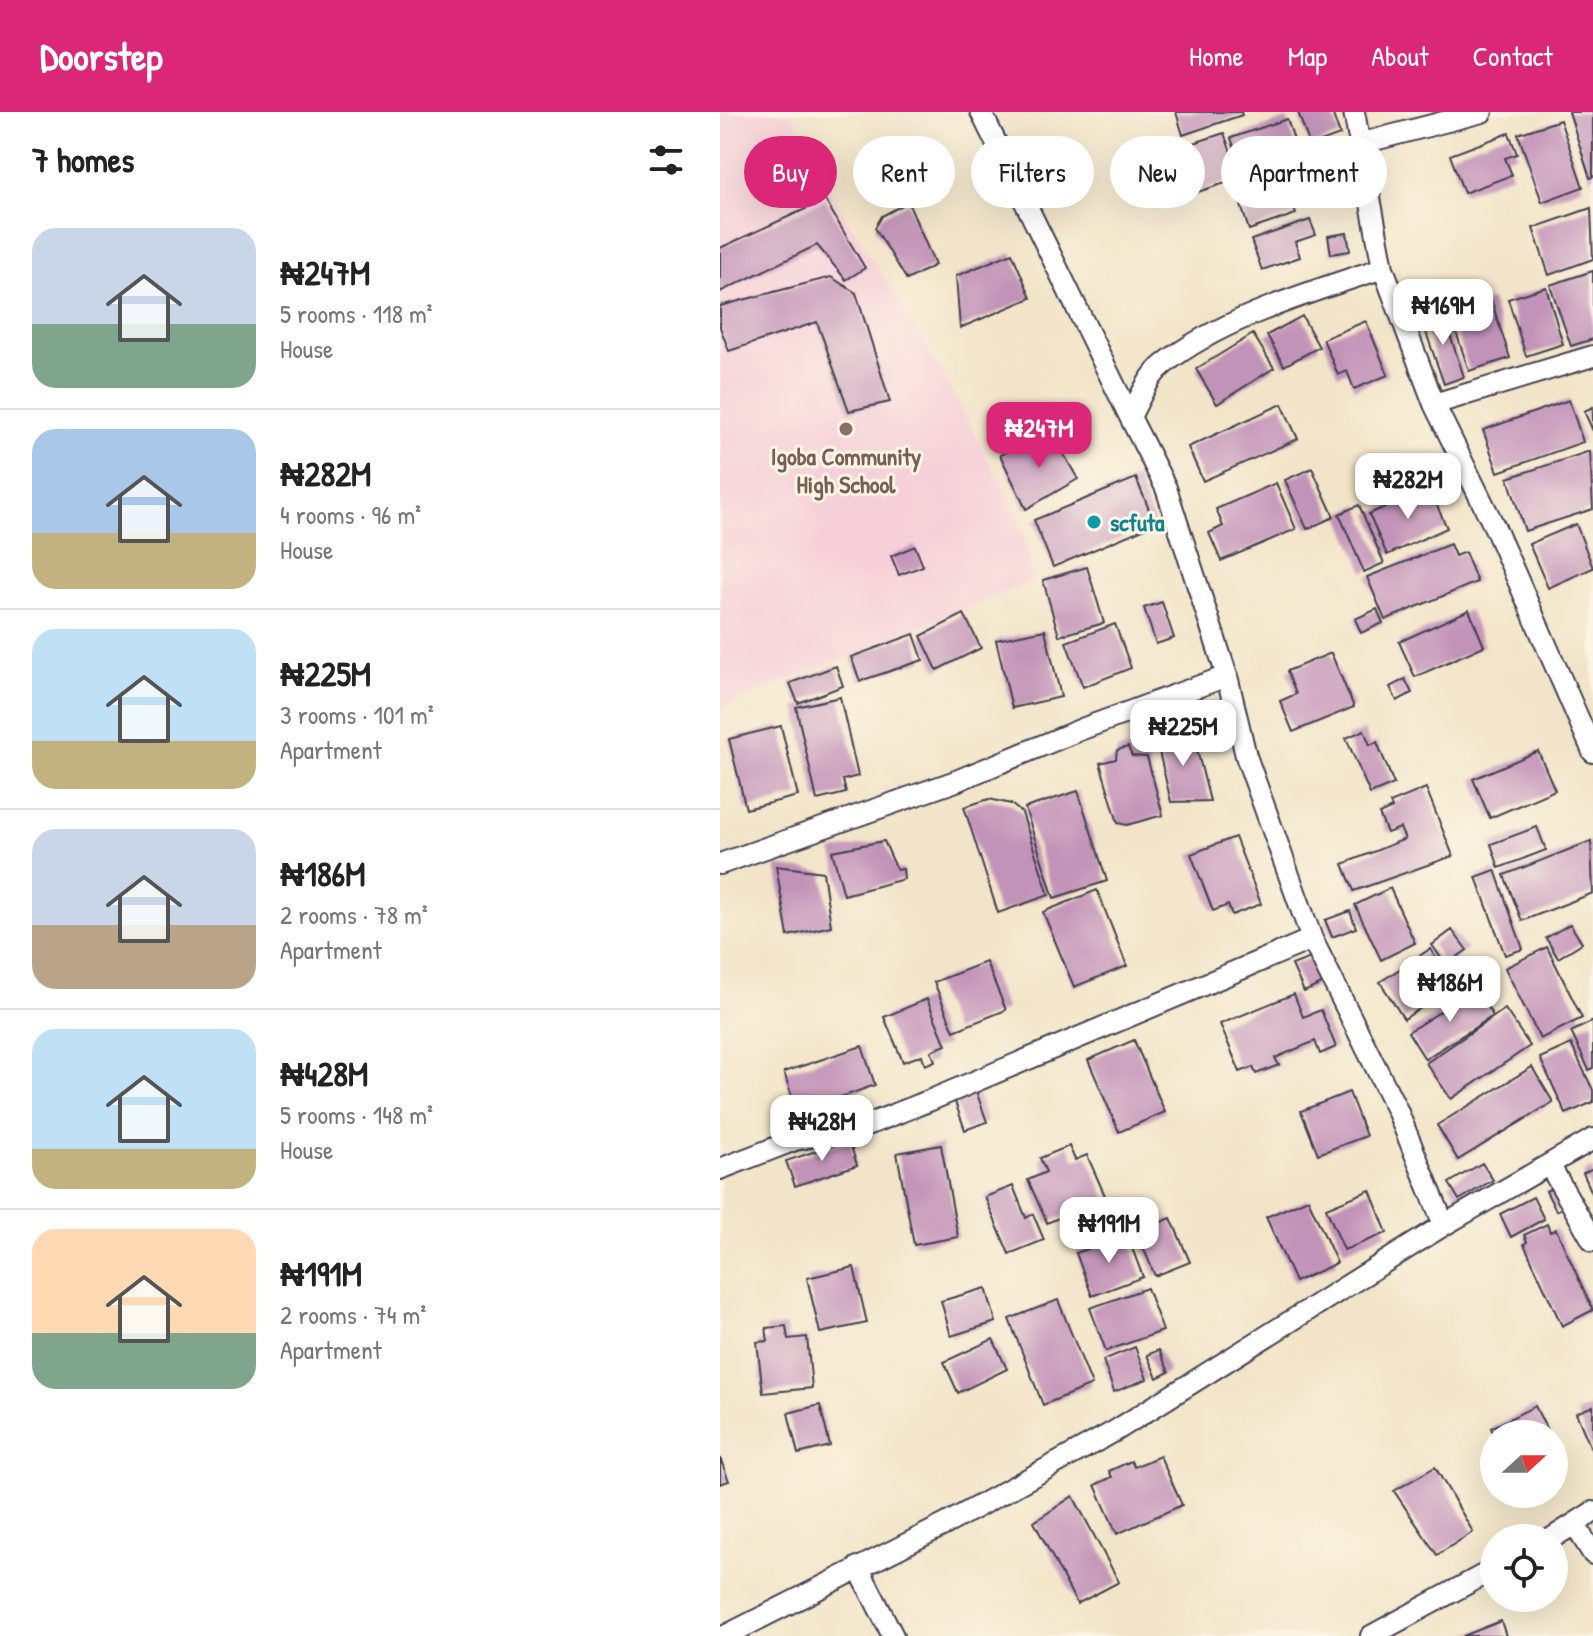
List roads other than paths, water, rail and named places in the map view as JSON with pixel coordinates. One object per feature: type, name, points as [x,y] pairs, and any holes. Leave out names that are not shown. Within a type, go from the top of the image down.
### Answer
[{"type":"street","points":[[981,112],[1166,488],[1227,676],[1246,756],[1312,939],[1397,1110],[1444,1225]]},
{"type":"street","points":[[1354,112],[1358,136]]},
{"type":"street","points":[[1387,137],[1482,112]]},
{"type":"street","points":[[1371,208],[1383,268],[1434,404],[1495,528],[1593,752]]},
{"type":"street","points":[[1130,417],[1162,366],[1215,334],[1293,298],[1383,268]]},
{"type":"street","points":[[1434,404],[1593,356]]},
{"type":"street","points":[[720,864],[956,781],[1082,729],[1227,676]]},
{"type":"street","points":[[720,1169],[795,1140],[867,1125],[1312,939]]},
{"type":"street","points":[[722,1634],[944,1525],[1115,1431],[1444,1225],[1593,1139]]},
{"type":"street","points":[[1550,1166],[1593,1241]]},
{"type":"street","points":[[1568,1529],[1593,1512]]},
{"type":"street","points":[[1575,1525],[1593,1554]]},
{"type":"street","points":[[858,1567],[893,1636]]},
{"type":"street","points":[[1371,1636],[1480,1577]]},
{"type":"place","name":"Igoba Community High School","points":[[846,429]]},
{"type":"place","name":"scfuta","points":[[1094,522]]}]
